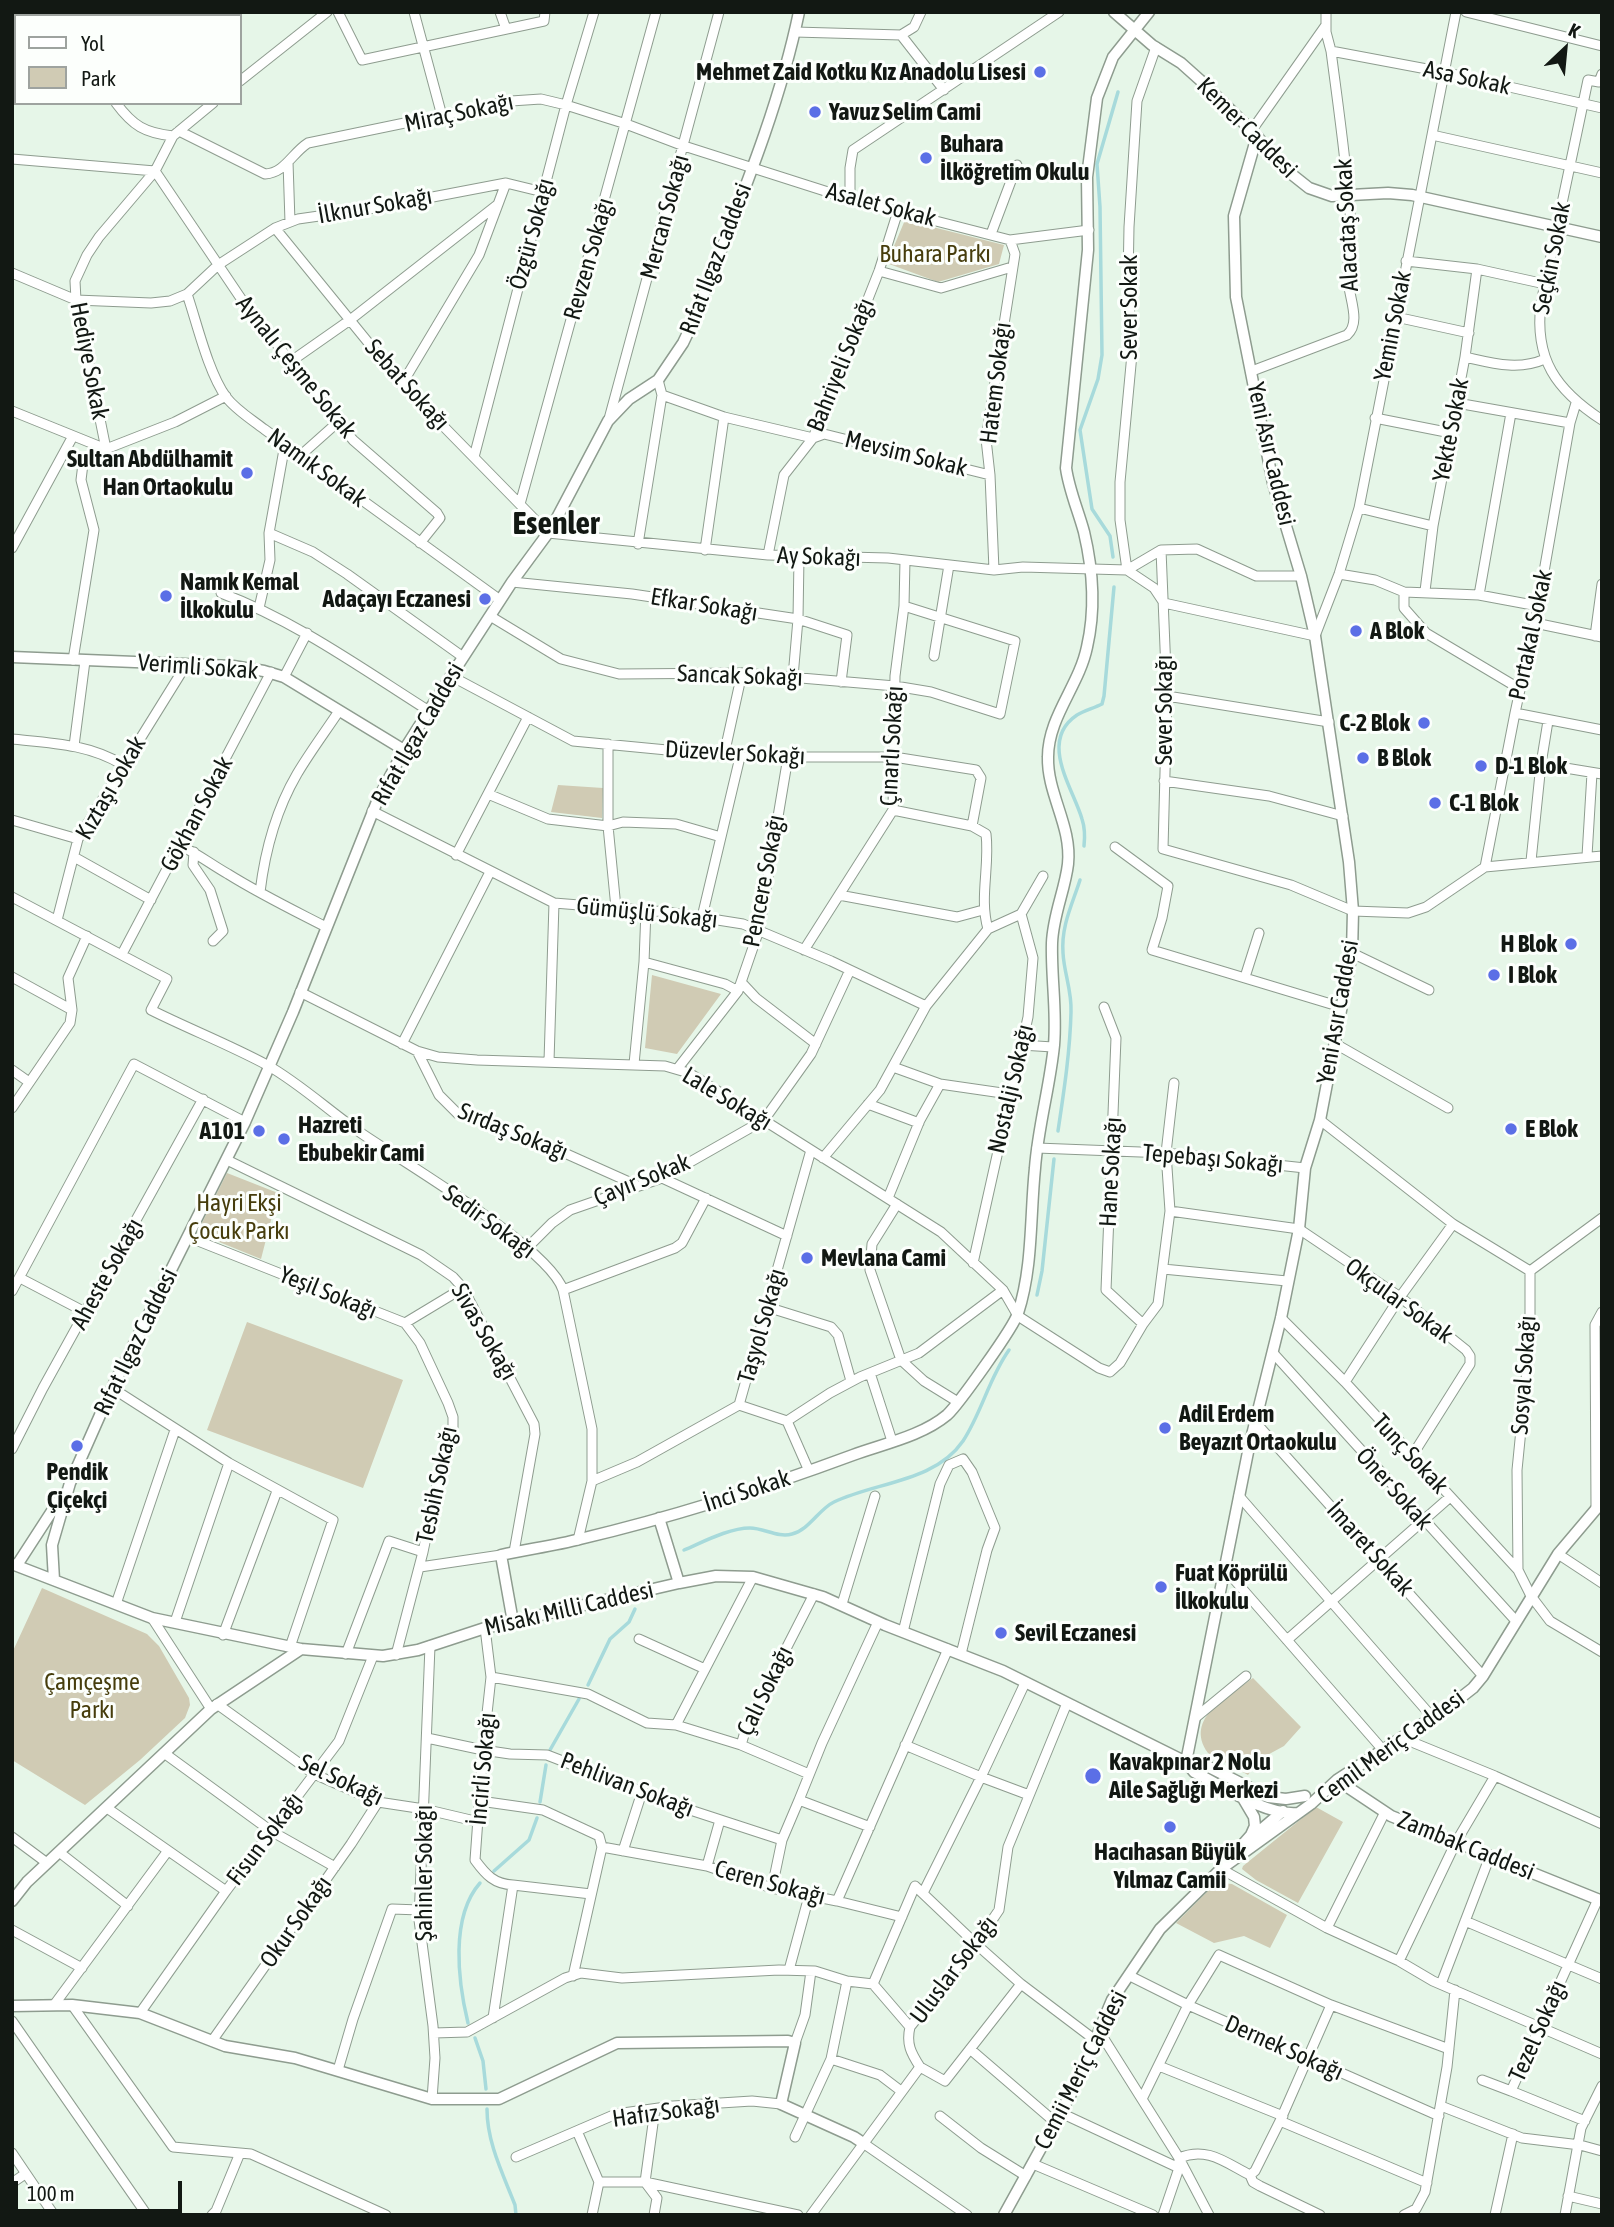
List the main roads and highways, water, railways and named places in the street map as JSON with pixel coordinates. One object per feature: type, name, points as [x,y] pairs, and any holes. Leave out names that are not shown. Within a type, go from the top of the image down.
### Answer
[{"type":"waterway","points":[[1113,557],[1110,536],[1092,509],[1080,430],[1098,379],[1102,355],[1097,164],[1118,92]]},
{"type":"waterway","points":[[1084,846],[1083,822],[1062,765],[1060,738],[1066,726],[1077,715],[1102,704],[1114,587]]},
{"type":"waterway","points":[[1058,1131],[1071,1012],[1063,943],[1068,916],[1080,880]]},
{"type":"waterway","points":[[1037,1295],[1054,1159]]},
{"type":"waterway","points":[[684,1550],[734,1530],[755,1528],[782,1535],[798,1532],[834,1502],[921,1473],[937,1465],[951,1455],[963,1441],[1009,1350]]},
{"type":"waterway","points":[[588,1685],[610,1639],[629,1622],[635,1609]]},
{"type":"waterway","points":[[550,1750],[579,1699]]},
{"type":"waterway","points":[[540,1802],[546,1765]]},
{"type":"waterway","points":[[494,1871],[529,1840],[537,1818]]},
{"type":"waterway","points":[[468,2023],[459,1970],[460,1931],[470,1897],[480,1883]]},
{"type":"waterway","points":[[475,2038],[483,2061],[486,2089]]},
{"type":"waterway","points":[[487,2109],[493,2146],[515,2205],[516,2215]]},
{"type":"place","name":"Mehmet Zaid Kotku Kız Anadolu Lisesi","points":[[1040,72]]},
{"type":"place","name":"Yavuz Selim Cami","points":[[815,112]]},
{"type":"place","name":"Buhara İlköğretim Okulu","points":[[926,158]]},
{"type":"place","name":"Sultan Abdülhamit Han Ortaokulu","points":[[247,473]]},
{"type":"place","name":"Namık Kemal İlkokulu","points":[[166,596]]},
{"type":"place","name":"Adaçayı Eczanesi","points":[[485,599]]},
{"type":"place","name":"A Blok","points":[[1356,631]]},
{"type":"place","name":"C-2 Blok","points":[[1424,723]]},
{"type":"place","name":"B Blok","points":[[1363,758]]},
{"type":"place","name":"D-1 Blok","points":[[1481,766]]},
{"type":"place","name":"C-1 Blok","points":[[1435,803]]},
{"type":"place","name":"H Blok","points":[[1571,944]]},
{"type":"place","name":"I Blok","points":[[1494,975]]},
{"type":"place","name":"E Blok","points":[[1511,1129]]},
{"type":"place","name":"A101","points":[[259,1131]]},
{"type":"place","name":"Hazreti Ebubekir Cami","points":[[284,1139]]},
{"type":"place","name":"Mevlana Cami","points":[[807,1258]]},
{"type":"place","name":"Adil Erdem Beyazıt Ortaokulu","points":[[1165,1428]]},
{"type":"place","name":"Pendik Çiçekçi","points":[[77,1446]]},
{"type":"place","name":"Fuat Köprülü İlkokulu","points":[[1161,1587]]},
{"type":"place","name":"Sevil Eczanesi","points":[[1001,1633]]},
{"type":"place","name":"Kavakpınar 2 Nolu Aile Sağlığı Merkezi","points":[[1093,1776]]},
{"type":"place","name":"Hacıhasan Büyük Yılmaz Camii","points":[[1170,1827]]},
{"type":"district","name":"Esenler","points":[[556,524]]},
{"type":"park label","name":"Buhara Parkı","points":[[935,254]]},
{"type":"park label","name":"Hayri Ekşi Çocuk Parkı","points":[[239,1217]]},
{"type":"park label","name":"Çamçeşme Parkı","points":[[92,1696]]}]
